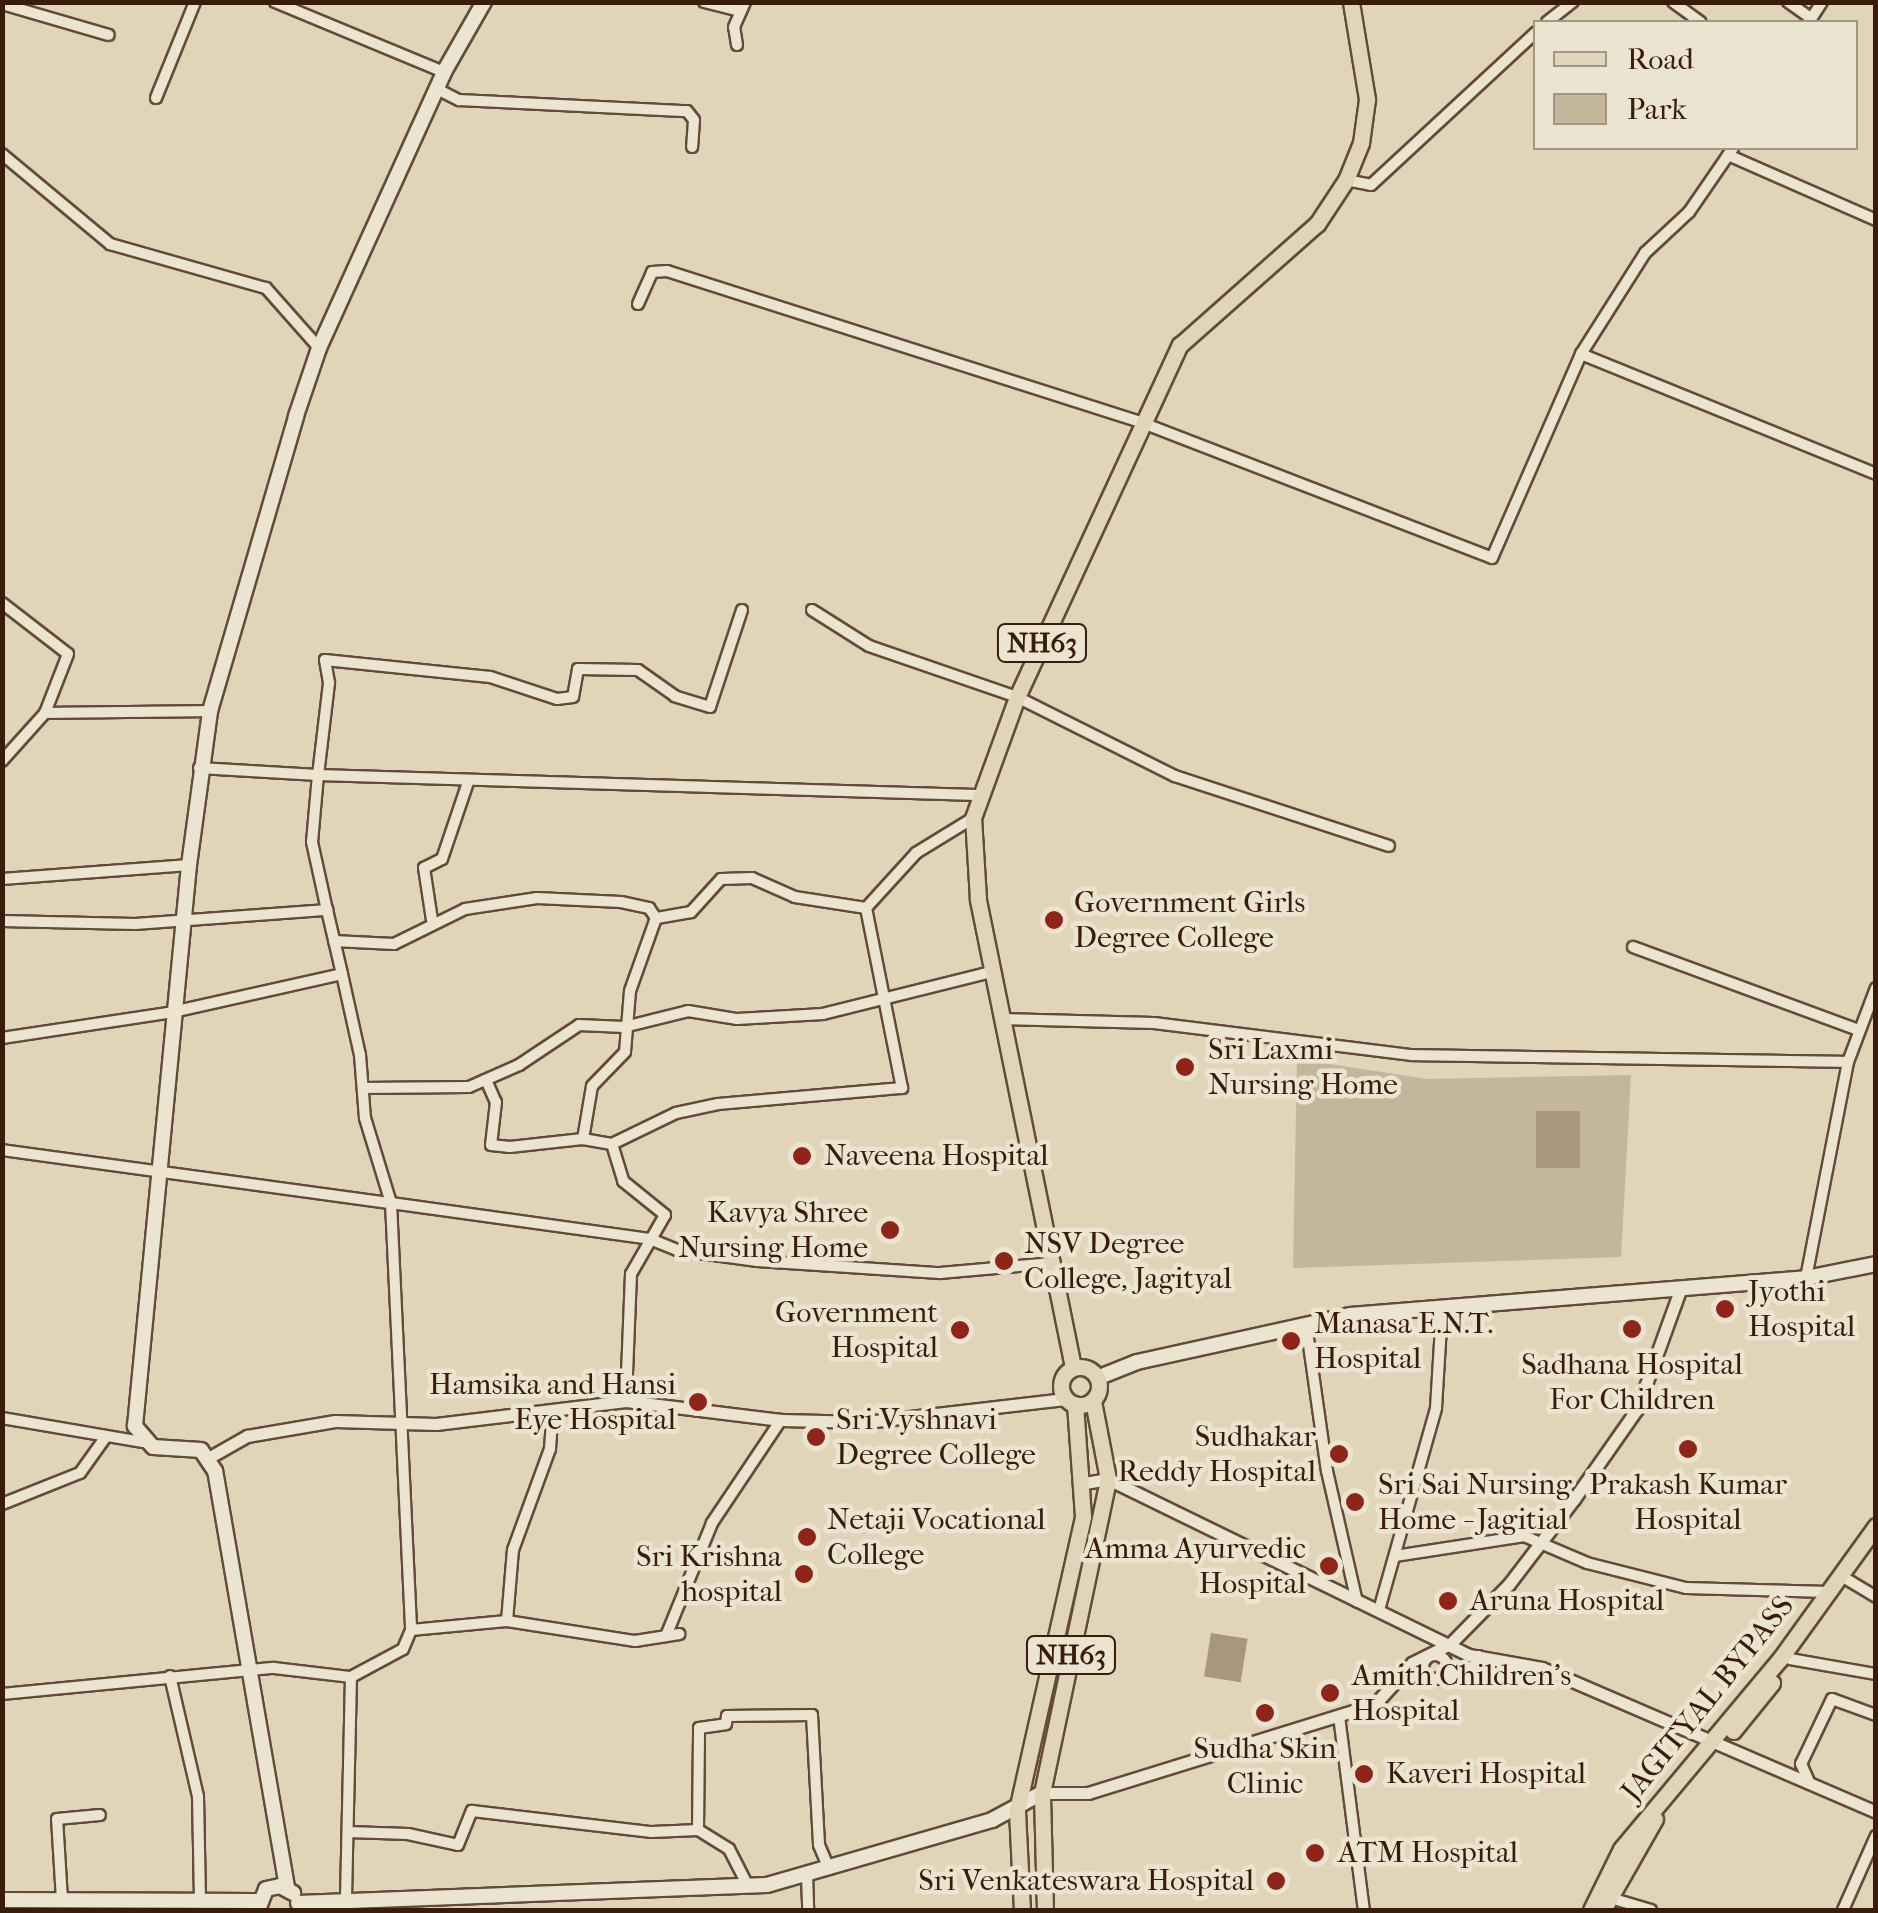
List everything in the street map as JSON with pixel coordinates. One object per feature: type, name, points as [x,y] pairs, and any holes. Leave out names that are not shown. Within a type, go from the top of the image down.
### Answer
[{"type":"main road","points":[[484,2],[444,72],[319,348],[244,578],[210,711],[199,768],[180,1010],[135,1426],[143,1442],[164,1450],[201,1450],[210,1457],[286,1887],[298,1907],[346,1901],[748,1886],[829,1869],[992,1820],[1042,1793]]},
{"type":"main road","name":"NH63","points":[[1022,1910],[1018,1805],[1075,1570],[1085,1483],[1070,1401],[1061,1380],[1074,1367],[992,972],[972,861],[973,818],[978,795],[1017,697],[1140,422],[1190,333],[1318,224],[1346,180],[1367,99],[1351,2]]},
{"type":"main road","points":[[1074,1367],[1097,1378],[1306,1324],[1806,1278],[1876,1264]]},
{"type":"main road","name":"NH63","points":[[1045,1910],[1042,1793],[1108,1480],[1094,1401],[1097,1378]]},
{"type":"main road","points":[[1070,1401],[1094,1401]]},
{"type":"main road","name":"JAGITYAL BYPASS","points":[[1599,1904],[1654,1820],[1876,1526]]},
{"type":"main road","name":"JAGITYAL BYPASS","points":[[1713,1746],[1790,1659],[1876,1543]]},
{"type":"main road","points":[[2,1900],[258,1906],[272,1886],[286,1887]]},
{"type":"street","points":[[156,98],[195,2]]},
{"type":"street","points":[[276,2],[444,72]]},
{"type":"street","points":[[704,2],[743,7],[734,27],[736,45]]},
{"type":"street","points":[[1550,20],[1573,2]]},
{"type":"street","points":[[1673,2],[1698,20]]},
{"type":"street","points":[[1788,2],[1810,20],[1822,2]]},
{"type":"street","points":[[2,4],[108,36]]},
{"type":"street","points":[[1346,180],[1371,184],[1533,35]]},
{"type":"street","points":[[436,89],[459,100],[687,111],[694,120],[692,147]]},
{"type":"street","points":[[638,304],[652,272],[667,270],[1140,422],[1492,558],[1581,354],[1646,253],[1689,212],[1730,151],[1876,220]]},
{"type":"street","points":[[2,154],[110,244],[266,288],[319,348]]},
{"type":"street","points":[[1581,354],[1876,474]]},
{"type":"street","points":[[2,603],[68,654],[45,712],[2,760]]},
{"type":"street","points":[[2,1694],[245,1670],[351,1677],[392,1658],[410,1630],[391,1204],[312,842],[329,683],[326,660],[490,677],[557,699],[573,697],[578,669],[638,670],[675,696],[710,707],[742,610]]},
{"type":"street","points":[[812,610],[869,646],[1017,697],[1174,776],[1389,846]]},
{"type":"street","points":[[45,712],[210,711]]},
{"type":"street","points":[[199,768],[468,782],[978,795]]},
{"type":"street","points":[[432,920],[424,868],[442,860],[468,782]]},
{"type":"street","points":[[866,908],[916,854],[973,818]]},
{"type":"street","points":[[2,879],[189,865]]},
{"type":"street","points":[[656,918],[691,912],[721,879],[752,878],[794,897],[866,908]]},
{"type":"street","points":[[334,941],[394,944],[413,940],[432,920],[537,898],[622,902],[649,908],[656,918]]},
{"type":"street","points":[[486,1080],[496,1102],[491,1144],[584,1139],[612,1144],[676,1113],[718,1104],[902,1088],[866,908]]},
{"type":"street","points":[[2,921],[185,922],[327,910]]},
{"type":"street","points":[[584,1139],[592,1086],[625,1052],[624,1026],[656,918]]},
{"type":"street","points":[[1633,947],[1859,1030]]},
{"type":"street","points":[[363,1088],[469,1087],[579,1026],[624,1026],[688,1011],[737,1020],[823,1014],[992,972]]},
{"type":"street","points":[[2,1038],[180,1010],[342,974]]},
{"type":"street","points":[[1806,1278],[1848,1062],[1876,988]]},
{"type":"street","points":[[1001,1019],[1154,1023],[1412,1055],[1848,1062]]},
{"type":"street","points":[[612,1144],[623,1181],[666,1215],[630,1274],[626,1401]]},
{"type":"street","points":[[2,1150],[650,1238],[678,1250],[757,1261],[940,1273],[1053,1264]]},
{"type":"street","points":[[1042,1793],[1088,1793],[1375,1704],[1429,1654],[1450,1644],[1542,1542],[1638,1409],[1680,1290]]},
{"type":"street","points":[[1379,1610],[1436,1408],[1442,1310]]},
{"type":"street","points":[[1306,1324],[1326,1471],[1356,1602]]},
{"type":"street","points":[[210,1457],[247,1436],[335,1421],[402,1426],[626,1401],[781,1420],[918,1420],[1070,1401]]},
{"type":"street","points":[[507,1621],[512,1550],[550,1449],[553,1410]]},
{"type":"street","points":[[2,1418],[143,1442]]},
{"type":"street","points":[[666,1636],[712,1523],[781,1420]]},
{"type":"street","points":[[2,1504],[80,1473],[106,1438]]},
{"type":"street","points":[[1085,1483],[1108,1480],[1450,1644],[1478,1656],[1542,1668],[1713,1746],[1876,1812]]},
{"type":"street","points":[[1395,1556],[1506,1536],[1542,1542],[1587,1563],[1686,1588],[1829,1592]]},
{"type":"street","points":[[1848,1580],[1876,1597]]},
{"type":"street","points":[[410,1630],[507,1621],[635,1641],[680,1634]]},
{"type":"street","points":[[1429,1654],[1426,1675],[1444,1676],[1479,1664],[1478,1656]]},
{"type":"street","points":[[1429,1654],[1444,1659],[1444,1676]]},
{"type":"street","points":[[1790,1659],[1876,1674]]},
{"type":"street","points":[[170,1676],[198,1796],[203,1905]]},
{"type":"street","points":[[346,1901],[351,1677]]},
{"type":"street","points":[[1810,1784],[1801,1764],[1832,1699],[1876,1715]]},
{"type":"street","points":[[698,1830],[699,1728],[726,1724],[726,1716],[812,1714],[819,1845],[829,1869]]},
{"type":"street","points":[[1339,1716],[1364,1910]]},
{"type":"street","points":[[348,1832],[408,1834],[458,1845],[472,1812],[652,1832],[698,1830],[730,1849],[748,1886]]},
{"type":"street","points":[[62,1900],[57,1819],[100,1815]]},
{"type":"street","points":[[1843,1910],[1876,1836]]},
{"type":"street","points":[[807,1874],[808,1910]]},
{"type":"street","points":[[1599,1904],[1651,1910]]},
{"type":"green space","points":[[1297,1059],[1427,1079],[1631,1075],[1621,1257],[1293,1268]]},
{"type":"shaded area","points":[[1536,1111],[1580,1111],[1580,1168],[1536,1168]]},
{"type":"shaded area","points":[[1211,1633],[1248,1639],[1241,1682],[1204,1676]]},
{"type":"place","name":"Government Girls Degree College","points":[[1054,920]]},
{"type":"place","name":"Sri Laxmi Nursing Home","points":[[1185,1067]]},
{"type":"place","name":"Naveena Hospital","points":[[802,1156]]},
{"type":"place","name":"Kavya Shree Nursing Home","points":[[890,1230]]},
{"type":"place","name":"NSV Degree College, Jagityal","points":[[1004,1261]]},
{"type":"place","name":"Jyothi Hospital","points":[[1725,1309]]},
{"type":"place","name":"Sadhana Hospital For Children","points":[[1632,1329]]},
{"type":"place","name":"Government Hospital","points":[[960,1330]]},
{"type":"place","name":"Manasa E.N.T. Hospital","points":[[1291,1341]]},
{"type":"place","name":"Hamsika and Hansi Eye Hospital","points":[[698,1402]]},
{"type":"place","name":"Sri Vyshnavi Degree College","points":[[816,1437]]},
{"type":"place","name":"Prakash Kumar Hospital","points":[[1688,1449]]},
{"type":"place","name":"Sudhakar Reddy Hospital","points":[[1339,1454]]},
{"type":"place","name":"Sri Sai Nursing Home - Jagitial","points":[[1355,1502]]},
{"type":"place","name":"Netaji Vocational College","points":[[807,1537]]},
{"type":"place","name":"Amma Ayurvedic Hospital","points":[[1329,1566]]},
{"type":"place","name":"Sri Krishna hospital","points":[[804,1574]]},
{"type":"place","name":"Aruna Hospital","points":[[1448,1601]]},
{"type":"place","name":"Amith Children's Hospital","points":[[1330,1693]]},
{"type":"place","name":"Sudha Skin Clinic","points":[[1265,1713]]},
{"type":"place","name":"Kaveri Hospital","points":[[1364,1774]]},
{"type":"place","name":"ATM Hospital","points":[[1315,1853]]},
{"type":"place","name":"Sri Venkateswara Hospital","points":[[1276,1881]]}]
